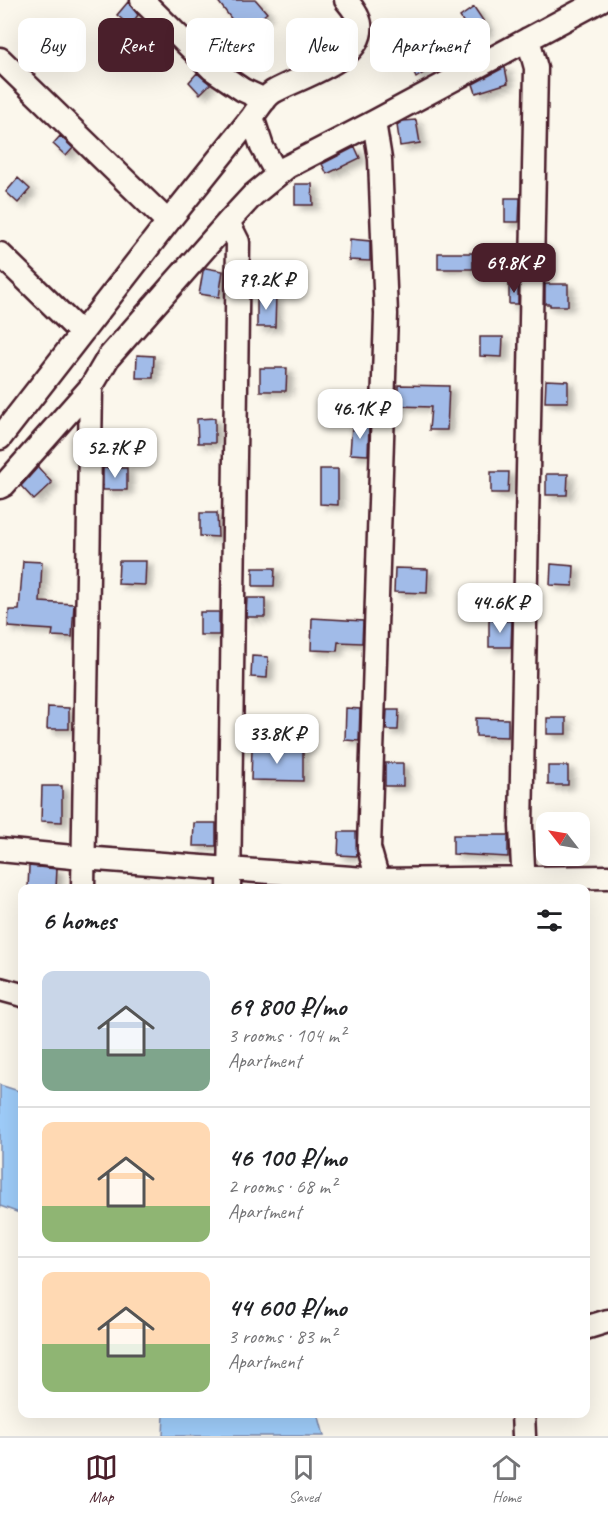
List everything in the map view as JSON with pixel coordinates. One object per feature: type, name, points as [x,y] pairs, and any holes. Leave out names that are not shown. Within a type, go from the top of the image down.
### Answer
[{"type":"street","points":[[142,0],[212,69],[243,90],[259,109],[262,147],[277,174]]},
{"type":"street","points":[[0,438],[270,94],[336,62],[352,49],[360,37],[360,21],[346,0]]},
{"type":"street","points":[[0,487],[91,387],[108,358],[228,222],[252,195],[277,174],[287,166],[601,0]]},
{"type":"street","points":[[524,883],[521,814],[536,68],[528,39]]},
{"type":"street","points":[[0,59],[168,222]]},
{"type":"street","points":[[374,122],[380,159],[386,314],[369,848],[378,884]]},
{"type":"street","points":[[228,222],[238,242],[229,879]]},
{"type":"street","points":[[0,255],[81,333]]},
{"type":"street","points":[[83,884],[91,387]]},
{"type":"street","points":[[0,850],[83,858],[229,879],[378,884],[524,883],[608,877]]},
{"type":"street","points":[[0,989],[18,994]]},
{"type":"street","points":[[590,1326],[608,1321]]},
{"type":"street","points":[[524,1418],[524,1436]]},
{"type":"water","points":[[0,1085],[18,1091],[18,1213],[0,1206]]},
{"type":"water","points":[[164,1418],[319,1418],[324,1436],[163,1436]]},
{"type":"building","points":[[217,0],[256,0],[267,13],[261,18],[231,18]]},
{"type":"building","points":[[128,2],[138,15],[136,18],[121,18],[117,15]]},
{"type":"building","points":[[474,7],[481,18],[461,18]]},
{"type":"building","points":[[505,67],[508,83],[476,93],[473,84]]},
{"type":"building","points":[[413,72],[425,72],[416,78]]},
{"type":"building","points":[[197,73],[210,84],[200,94],[189,82]]},
{"type":"building","points":[[416,120],[420,143],[400,146],[397,125],[403,121]]},
{"type":"building","points":[[60,136],[73,148],[66,156],[53,144]]},
{"type":"building","points":[[355,147],[360,158],[327,174],[322,164]]},
{"type":"building","points":[[18,178],[30,189],[18,203],[6,192]]},
{"type":"building","points":[[295,184],[312,184],[313,205],[295,205]]},
{"type":"building","points":[[505,198],[520,198],[519,222],[505,222]]},
{"type":"building","points":[[350,239],[370,241],[370,261],[349,260]]},
{"type":"building","points":[[438,253],[473,253],[473,269],[438,269]]},
{"type":"building","points":[[206,268],[223,271],[219,297],[199,294],[203,271]]},
{"type":"building","points":[[509,283],[518,283],[518,304],[509,304]]},
{"type":"building","points":[[545,284],[568,284],[568,306],[545,304]]},
{"type":"building","points":[[257,296],[276,296],[275,327],[257,327]]},
{"type":"building","points":[[480,337],[503,337],[502,357],[480,356]]},
{"type":"building","points":[[137,355],[154,356],[153,378],[136,378]]},
{"type":"building","points":[[260,368],[287,368],[286,391],[260,391]]},
{"type":"building","points":[[546,380],[568,381],[568,402],[545,402]]},
{"type":"building","points":[[398,385],[449,386],[447,430],[429,430],[431,407],[398,406]]},
{"type":"building","points":[[215,418],[215,443],[198,443],[197,419]]},
{"type":"building","points":[[352,425],[369,425],[368,455],[350,454]]},
{"type":"building","points":[[38,467],[52,483],[34,500],[21,486]]},
{"type":"building","points":[[103,468],[127,468],[127,490],[103,490]]},
{"type":"building","points":[[320,469],[338,469],[338,505],[320,504]]},
{"type":"building","points":[[491,472],[509,472],[508,493],[491,493]]},
{"type":"building","points":[[546,474],[568,474],[567,495],[546,495]]},
{"type":"building","points":[[200,513],[217,513],[218,537],[200,536]]},
{"type":"building","points":[[23,561],[42,562],[40,602],[74,604],[72,637],[52,636],[53,630],[8,627],[9,610],[19,610]]},
{"type":"building","points":[[119,561],[146,561],[145,585],[118,584]]},
{"type":"building","points":[[551,564],[574,566],[573,586],[550,585]]},
{"type":"building","points":[[253,568],[275,568],[274,586],[253,586]]},
{"type":"building","points":[[395,568],[428,569],[427,593],[394,592]]},
{"type":"building","points":[[247,598],[265,598],[265,617],[246,617]]},
{"type":"building","points":[[200,612],[219,612],[219,635],[200,635]]},
{"type":"building","points":[[312,618],[363,621],[362,643],[338,642],[337,651],[311,650]]},
{"type":"building","points":[[489,620],[512,621],[511,647],[489,647]]},
{"type":"building","points":[[252,656],[268,657],[267,678],[251,677]]},
{"type":"building","points":[[48,707],[69,708],[69,729],[47,729]]},
{"type":"building","points":[[346,708],[360,709],[359,741],[345,740]]},
{"type":"building","points":[[387,710],[399,710],[398,730],[386,730]]},
{"type":"building","points":[[476,718],[508,719],[508,737],[476,736]]},
{"type":"building","points":[[547,718],[566,718],[566,734],[547,734]]},
{"type":"building","points":[[252,749],[303,750],[303,781],[251,780]]},
{"type":"building","points":[[385,763],[403,763],[403,786],[385,786]]},
{"type":"building","points":[[548,766],[568,766],[568,785],[548,785]]},
{"type":"building","points":[[42,786],[62,786],[62,822],[41,821]]},
{"type":"building","points":[[194,823],[216,823],[216,846],[193,846]]},
{"type":"building","points":[[339,832],[356,832],[357,856],[338,855]]},
{"type":"building","points":[[453,835],[508,835],[508,857],[453,854]]},
{"type":"building","points":[[29,866],[57,869],[56,884],[28,884]]}]
